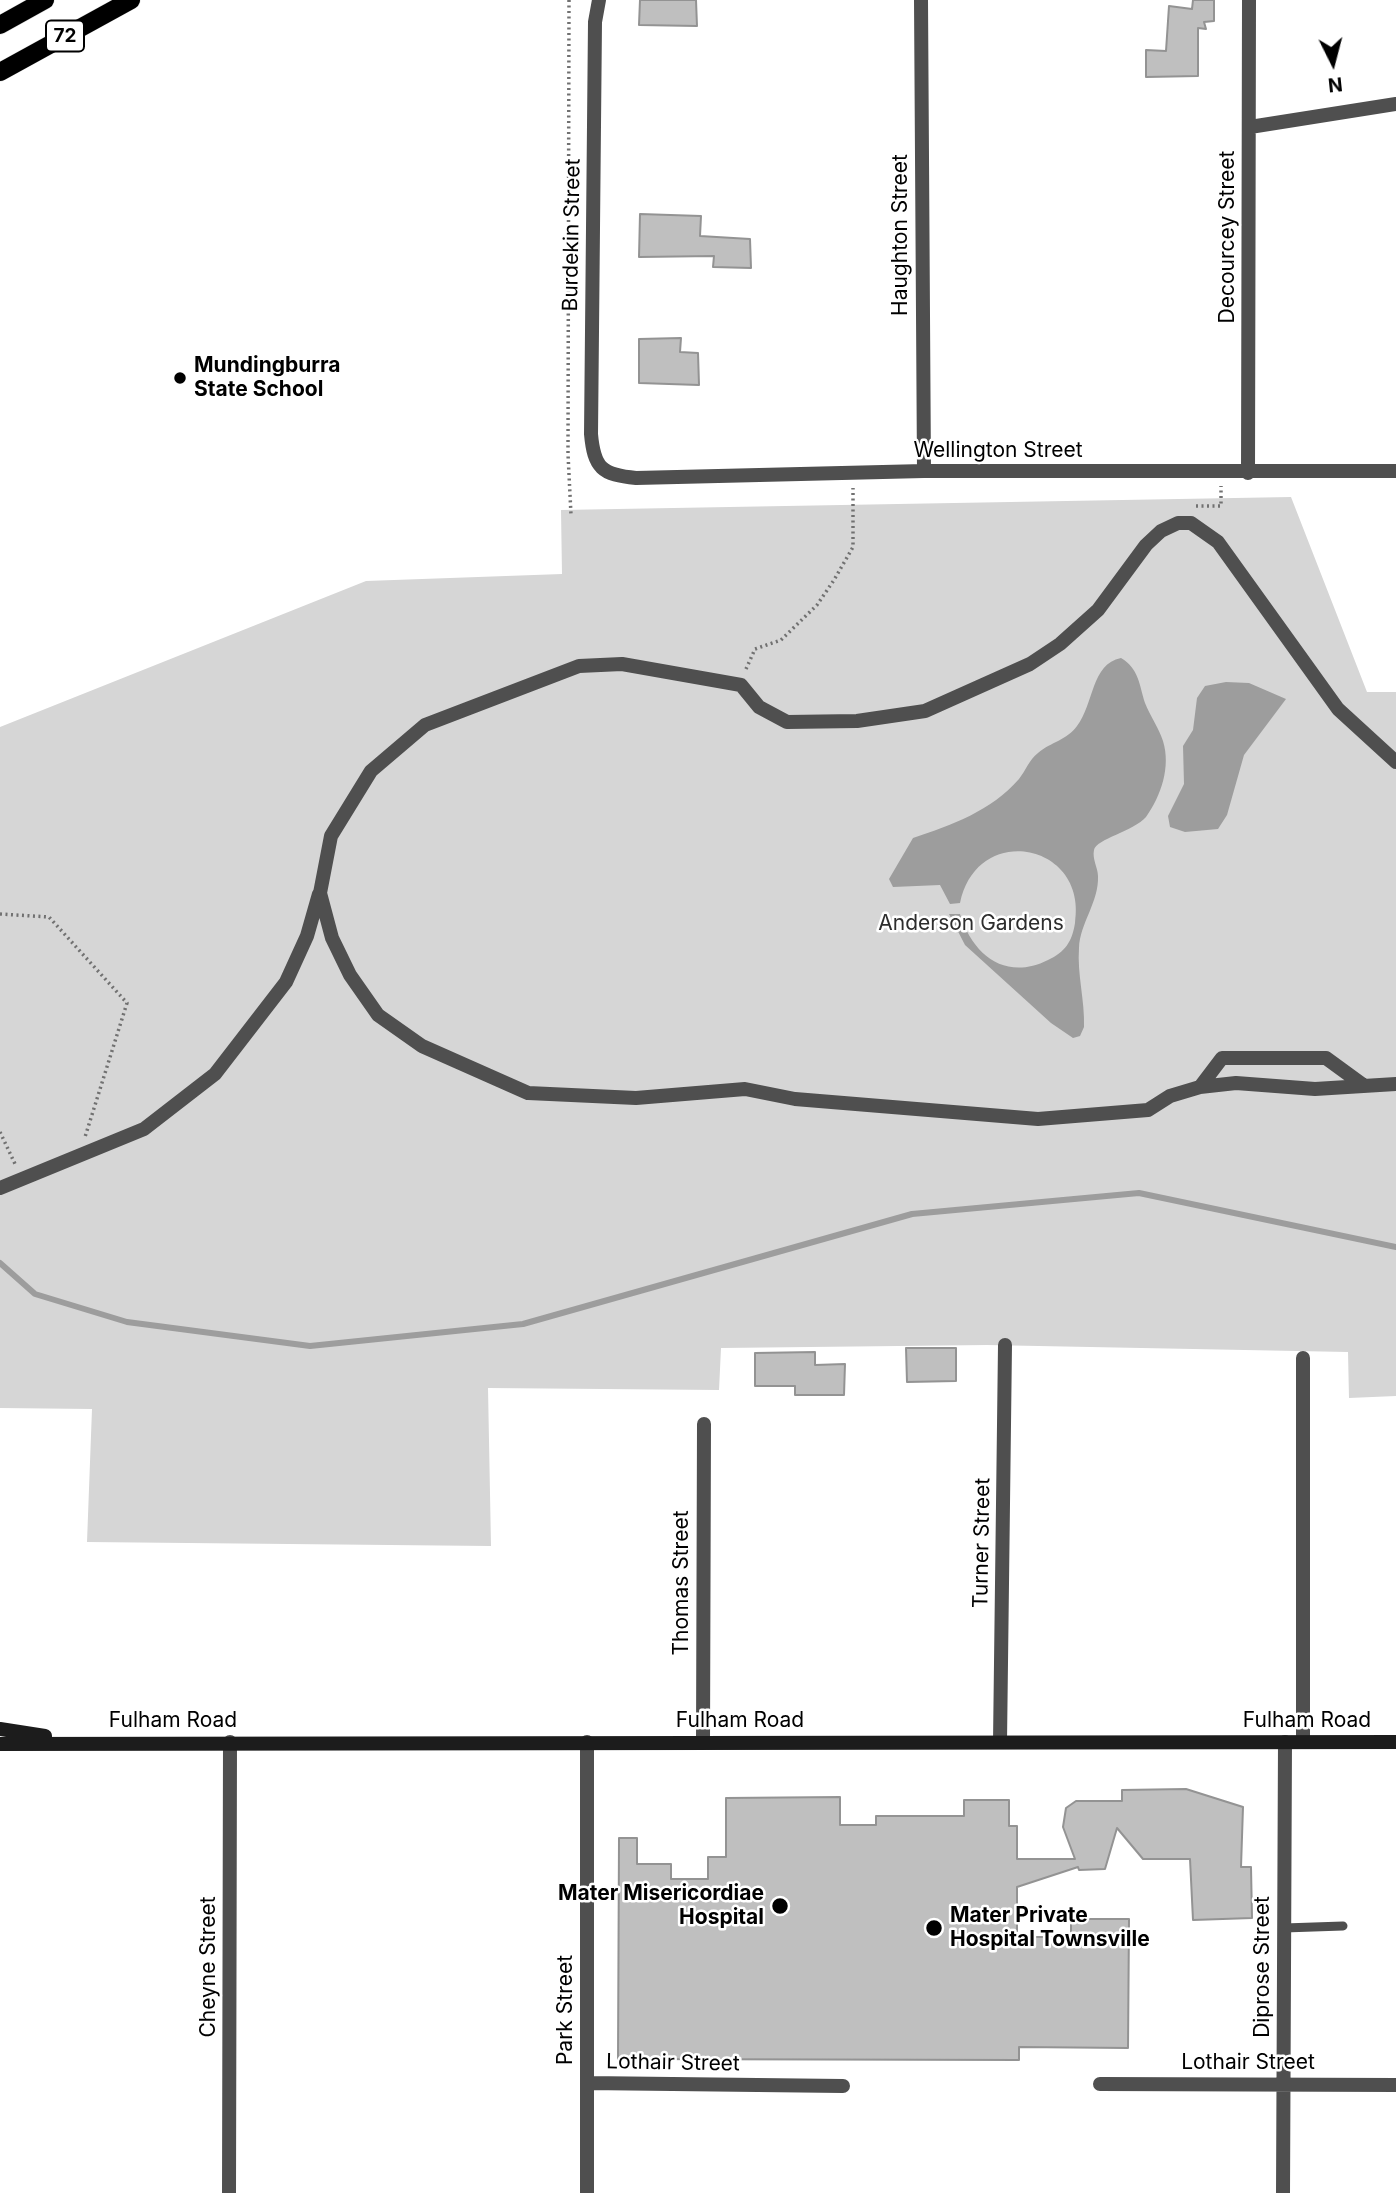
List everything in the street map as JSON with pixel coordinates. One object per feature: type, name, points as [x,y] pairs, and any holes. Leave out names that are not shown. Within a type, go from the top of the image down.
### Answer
[{"type":"main road","name":"72","points":[[0,25],[44,0]]},
{"type":"main road","name":"72","points":[[0,72],[131,0]]},
{"type":"street","name":"Burdekin Street","points":[[599,0],[595,22],[591,434],[593,454],[601,469]]},
{"type":"street","name":"Haughton Street","points":[[921,0],[924,471]]},
{"type":"street","name":"Decourcey Street","points":[[1248,473],[1249,0]]},
{"type":"street","points":[[1250,127],[1396,104]]},
{"type":"street","name":"Wellington Street","points":[[601,469],[617,476],[636,478],[924,471],[1396,471]]},
{"type":"street","points":[[0,1188],[21,1177],[144,1129],[215,1074],[286,982],[307,936],[320,893],[331,836],[371,771],[425,725],[579,666],[622,664],[741,685],[759,707],[787,722],[857,721],[925,710],[1030,664],[1059,645],[1098,610],[1146,545],[1161,531],[1185,523],[1205,530],[1218,542],[1338,709],[1396,762]]},
{"type":"street","points":[[320,893],[332,938],[350,975],[378,1016],[422,1046],[528,1093],[636,1098],[745,1089],[795,1099],[1038,1119],[1148,1110],[1170,1096],[1200,1087],[1236,1083],[1315,1089],[1396,1084]]},
{"type":"street","points":[[1200,1087],[1222,1058],[1326,1058],[1363,1085]]},
{"type":"street","name":"Turner Street","points":[[1000,1742],[1005,1345]]},
{"type":"street","points":[[1303,1358],[1303,1742]]},
{"type":"street","name":"Thomas Street","points":[[703,1742],[704,1424]]},
{"type":"street","name":"Fulham Road","points":[[0,1729],[84,1741]]},
{"type":"street","name":"Fulham Road","points":[[0,1744],[84,1741],[1396,1742]]},
{"type":"street","name":"Cheyne Street","points":[[229,2193],[230,1742]]},
{"type":"street","name":"Park Street","points":[[587,1742],[587,2193]]},
{"type":"street","name":"Diprose Street","points":[[1283,2193],[1285,1742]]},
{"type":"street","name":"Lothair Street","points":[[587,2083],[843,2086]]},
{"type":"street","name":"Lothair Street","points":[[1100,2084],[1396,2085]]},
{"type":"lane","points":[[1284,1928],[1343,1926]]},
{"type":"path","points":[[569,0],[568,454],[571,515]]},
{"type":"path","points":[[741,685],[755,649],[781,640],[817,605],[853,547],[853,472]]},
{"type":"path","points":[[1185,523],[1184,506],[1221,506],[1220,473]]},
{"type":"path","points":[[0,914],[49,917],[127,1003],[79,1154]]},
{"type":"path","points":[[0,1132],[21,1177]]},
{"type":"green space","name":"Anderson Gardens","points":[[1291,497],[1367,692],[1396,692],[1396,1396],[1349,1398],[1348,1352],[987,1345],[721,1348],[719,1390],[488,1388],[491,1546],[87,1542],[92,1409],[0,1408],[0,727],[366,581],[562,574],[561,510]]},
{"type":"shaded area","points":[[1121,658],[1135,672],[1145,703],[1161,736],[1165,751],[1165,771],[1160,791],[1146,817],[1133,827],[1101,842],[1094,850],[1098,886],[1079,948],[1084,1027],[1080,1036],[1073,1038],[1051,1023],[965,945],[949,914],[960,914],[973,942],[982,953],[1005,966],[1033,966],[1054,957],[1067,946],[1072,936],[1075,923],[1074,896],[1065,875],[1049,860],[1029,852],[1007,852],[987,860],[970,877],[960,903],[950,904],[940,885],[893,887],[889,879],[913,838],[956,822],[996,800],[1019,779],[1035,756],[1073,731],[1083,717],[1098,676],[1111,662]]},
{"type":"shaded area","points":[[1226,682],[1249,683],[1286,699],[1244,755],[1227,815],[1218,829],[1185,832],[1170,827],[1168,816],[1184,784],[1183,746],[1193,730],[1197,698],[1205,686]]},
{"type":"building","points":[[640,0],[696,0],[697,26],[639,25]]},
{"type":"building","points":[[1193,0],[1214,0],[1214,21],[1204,22],[1206,29],[1198,28],[1198,76],[1146,77],[1146,50],[1166,51],[1169,6],[1192,9]]},
{"type":"building","points":[[640,214],[701,216],[700,236],[750,239],[751,268],[713,267],[714,256],[639,257]]},
{"type":"building","points":[[681,338],[680,352],[698,353],[699,385],[639,383],[639,339]]},
{"type":"building","points":[[906,1348],[956,1348],[956,1381],[907,1382]]},
{"type":"building","points":[[815,1352],[815,1365],[845,1364],[844,1395],[795,1395],[795,1386],[755,1386],[755,1353]]},
{"type":"building","name":"Mater Private Hospital Townsville","points":[[1186,1789],[1243,1807],[1241,1867],[1251,1867],[1252,1918],[1193,1920],[1190,1859],[1143,1859],[1117,1828],[1105,1869],[1079,1870],[1078,1867],[1017,1887],[1017,1937],[1071,1937],[1071,1919],[1129,1919],[1128,2048],[1019,2047],[1019,2060],[618,2059],[619,1838],[637,1838],[637,1864],[671,1864],[671,1879],[708,1879],[708,1857],[726,1857],[726,1798],[840,1797],[840,1825],[876,1825],[876,1816],[964,1816],[964,1800],[1009,1800],[1009,1826],[1017,1826],[1017,1859],[1075,1859],[1063,1827],[1066,1808],[1076,1801],[1122,1801],[1122,1790]]},
{"type":"waterway","points":[[0,1263],[35,1294],[127,1322],[310,1346],[523,1324],[912,1214],[1139,1193],[1396,1247]]},
{"type":"place","name":"Mundingburra State School","points":[[180,378]]},
{"type":"place","name":"Mater Misericordiae Hospital","points":[[780,1906]]},
{"type":"place","name":"Mater Private Hospital Townsville","points":[[934,1928]]}]
